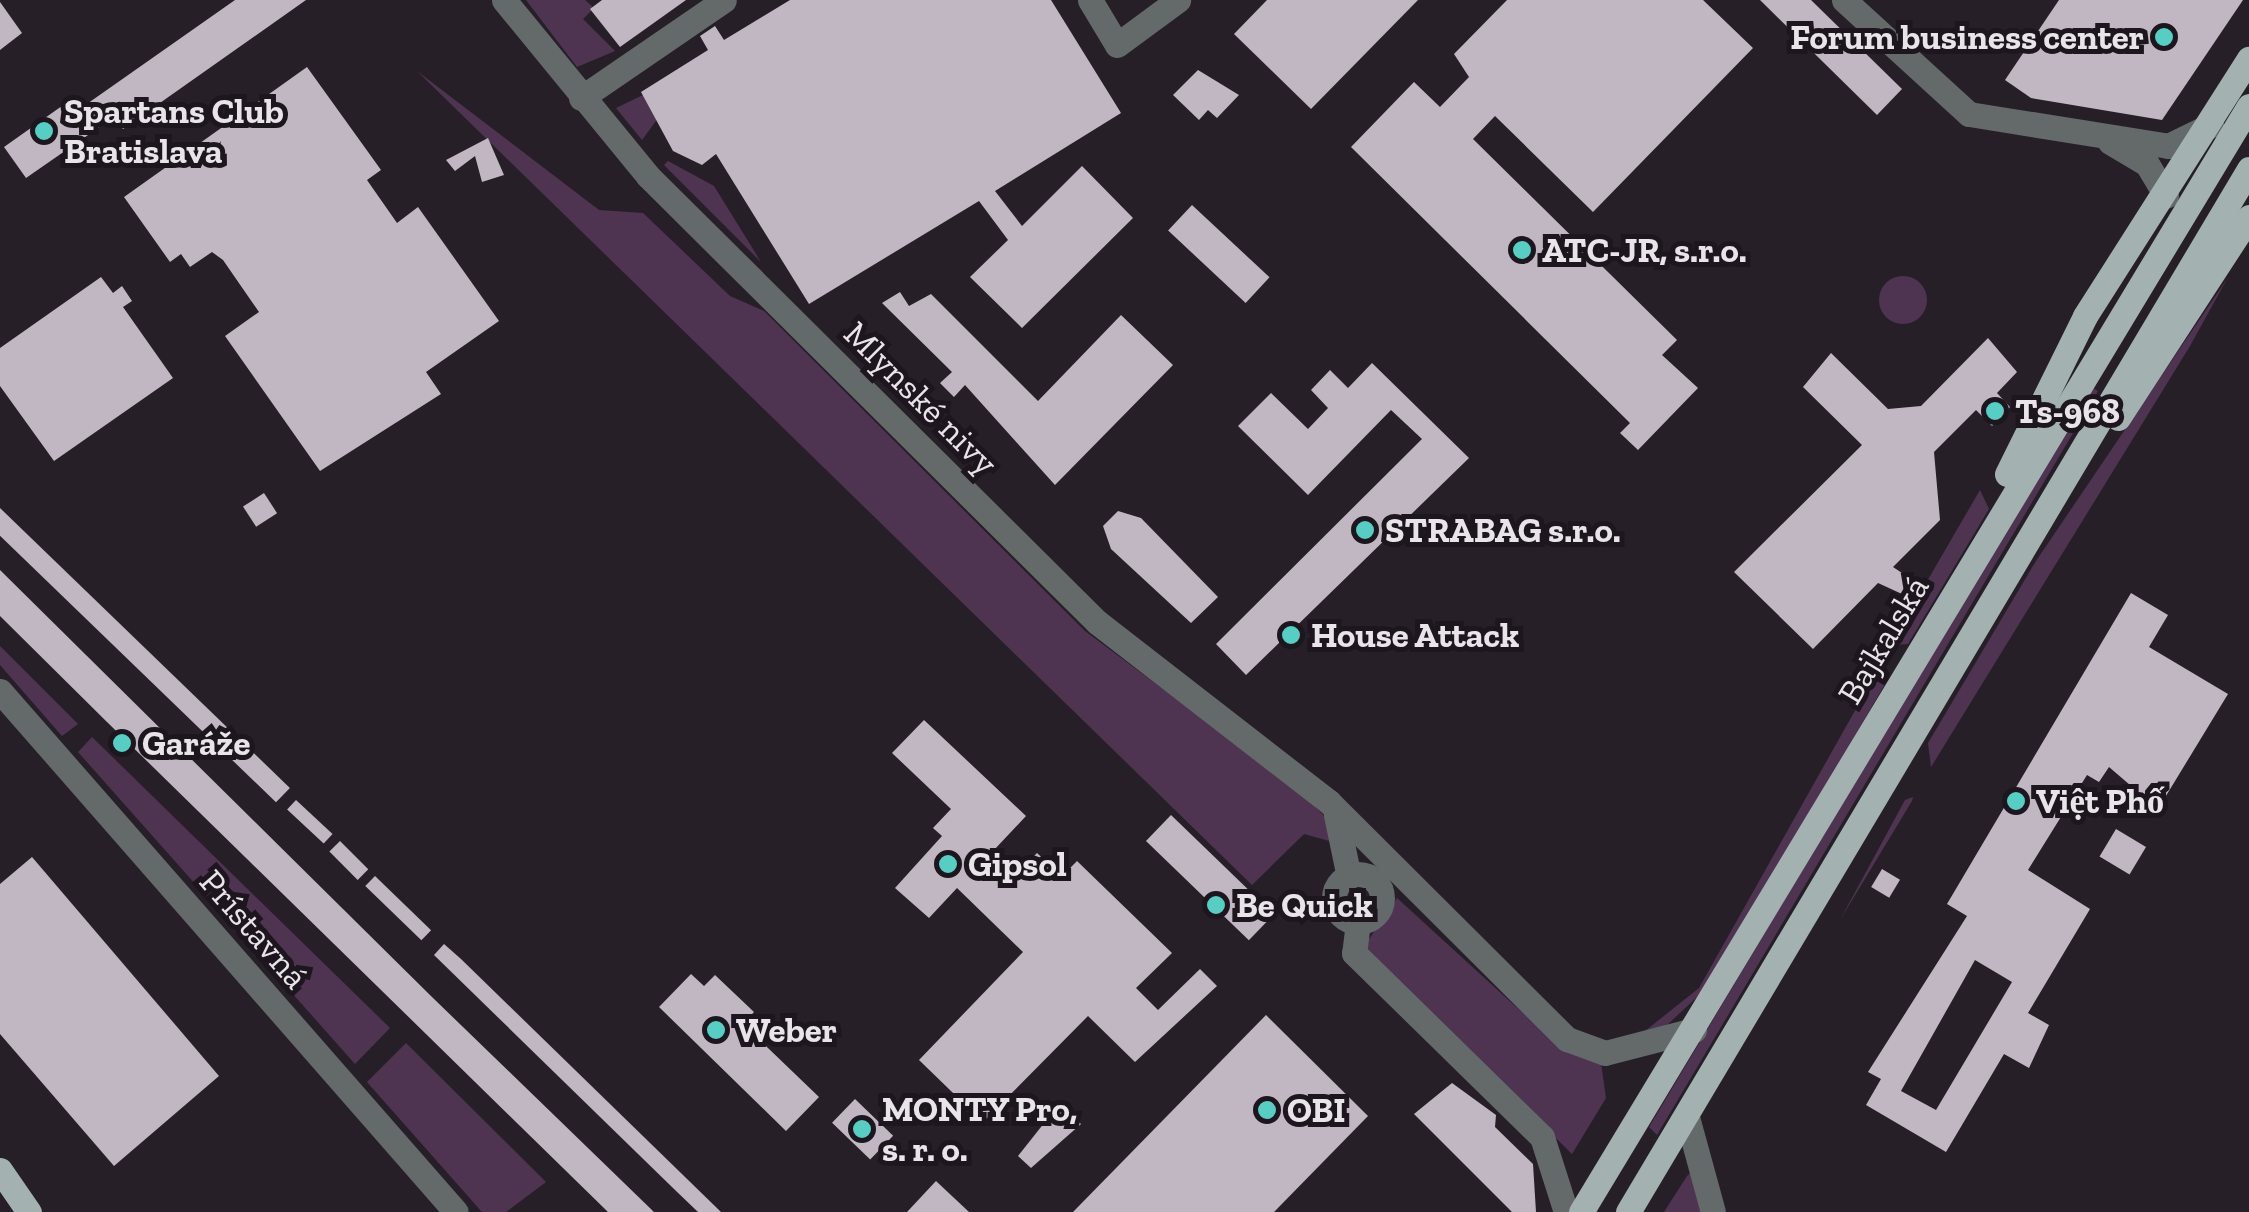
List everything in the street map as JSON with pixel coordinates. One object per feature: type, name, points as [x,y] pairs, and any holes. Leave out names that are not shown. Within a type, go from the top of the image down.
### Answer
[{"type":"main road","points":[[1997,518],[2008,472],[2085,316],[2166,196],[2249,59]]},
{"type":"main road","name":"Bajkalská","points":[[1581,1212],[2249,106]]},
{"type":"main road","name":"Bajkalská","points":[[1628,1212],[2249,169]]},
{"type":"main road","points":[[2037,526],[2147,378],[2249,218]]},
{"type":"main road","points":[[0,1170],[29,1212]]},
{"type":"street","name":"Mlynské nivy","points":[[504,0],[648,176],[1097,622],[1329,802],[1576,1046],[1614,1053],[1694,1030]]},
{"type":"street","points":[[581,98],[724,0]]},
{"type":"street","points":[[1090,0],[1118,44],[1178,0]]},
{"type":"street","points":[[1844,0],[1969,114],[2082,129],[2168,146],[2210,124]]},
{"type":"street","points":[[2082,129],[2148,164],[2166,196]]},
{"type":"street","name":"Prístavná","points":[[0,691],[456,1212]]},
{"type":"street","points":[[1329,802],[1378,911],[1358,922]]},
{"type":"street","points":[[1358,922],[1336,904],[1365,880],[1372,842]]},
{"type":"street","points":[[1365,880],[1417,891]]},
{"type":"street","points":[[1358,922],[1354,953],[1542,1137],[1566,1212]]},
{"type":"street","points":[[1686,1117],[1713,1212]]},
{"type":"shaded area","points":[[526,0],[585,0],[594,8],[583,19],[615,51],[577,67]]},
{"type":"shaded area","points":[[417,71],[599,210],[643,213],[730,296],[764,311],[1085,631],[1301,792],[1329,821],[1333,842],[1304,834],[1252,885]]},
{"type":"shaded area","points":[[666,84],[680,88],[642,140],[616,108]]},
{"type":"shaded area","points":[[668,161],[714,186],[761,262],[664,165]]},
{"type":"shaded area","points":[[1903,276],[1920,283],[1927,300],[1920,317],[1903,324],[1886,317],[1879,300],[1886,283]]},
{"type":"shaded area","points":[[2227,279],[2190,346],[1931,767],[1928,743],[2036,561]]},
{"type":"shaded area","points":[[2091,387],[2098,391],[1657,1135],[1649,1127]]},
{"type":"shaded area","points":[[1980,490],[1989,509],[1908,644],[1890,645]]},
{"type":"shaded area","points":[[0,646],[78,724],[62,736],[0,665]]},
{"type":"shaded area","points":[[1875,675],[1889,677],[1711,984],[1666,1026],[1635,1039],[1699,988]]},
{"type":"shaded area","points":[[92,737],[390,1028],[355,1064],[78,752]]},
{"type":"shaded area","points":[[1913,797],[1912,801],[1840,920],[1905,800]]},
{"type":"shaded area","points":[[1397,898],[1560,1047],[1601,1063],[1606,1098],[1572,1154],[1363,948]]},
{"type":"shaded area","points":[[406,1043],[546,1182],[506,1212],[482,1212],[367,1082]]},
{"type":"shaded area","points":[[1691,1172],[1705,1212],[1664,1212],[1687,1176]]},
{"type":"building","points":[[235,0],[306,0],[123,129],[114,117],[26,178],[4,147],[76,96],[84,106]]},
{"type":"building","points":[[602,0],[686,0],[620,47],[590,9]]},
{"type":"building","points":[[790,0],[1051,0],[1121,113],[995,191],[1022,226],[1082,166],[1133,218],[1022,328],[970,277],[1008,240],[979,201],[809,304],[716,154],[702,165],[673,151],[641,92],[708,50],[700,36],[715,26],[724,40]]},
{"type":"building","points":[[1267,0],[1418,0],[1311,109],[1234,34]]},
{"type":"building","points":[[1507,0],[1703,0],[1753,48],[1593,212],[1495,116],[1473,139],[1677,340],[1662,355],[1698,388],[1638,450],[1620,433],[1630,423],[1351,147],[1414,82],[1440,107],[1469,77],[1454,54]]},
{"type":"building","points":[[1760,0],[1811,0],[1902,89],[1877,115]]},
{"type":"building","points":[[2059,0],[2243,0],[2162,120],[2031,98],[2005,80]]},
{"type":"building","points":[[0,2],[22,33],[0,50]]},
{"type":"building","points":[[307,67],[381,170],[367,180],[397,223],[418,207],[499,321],[426,372],[441,394],[320,471],[225,336],[259,312],[223,260],[212,252],[190,267],[181,254],[170,262],[124,197]]},
{"type":"building","points":[[1198,70],[1239,95],[1217,118],[1208,110],[1199,120],[1173,95]]},
{"type":"building","points":[[488,138],[504,175],[482,182],[475,156],[455,171],[446,160]]},
{"type":"building","points":[[1192,205],[1270,277],[1246,303],[1168,231]]},
{"type":"building","points":[[101,277],[113,293],[122,286],[132,301],[123,307],[173,378],[54,461],[0,386],[0,348]]},
{"type":"building","points":[[900,292],[909,306],[931,294],[1038,401],[1121,315],[1173,365],[1055,485],[965,385],[954,397],[940,383],[952,372],[882,303]]},
{"type":"building","points":[[1988,338],[2017,372],[1997,393],[2010,407],[1992,426],[1976,410],[1934,452],[1940,520],[1893,567],[1911,579],[1902,594],[1878,583],[1813,649],[1734,572],[1862,445],[1803,387],[1831,353],[1888,409],[1921,406]]},
{"type":"building","name":"STRABAG s.r.o.","points":[[1372,363],[1469,458],[1246,675],[1216,644],[1422,439],[1391,410],[1308,495],[1238,426],[1271,393],[1308,429],[1328,408],[1311,390],[1330,370],[1348,388]]},
{"type":"building","points":[[264,493],[277,513],[256,527],[243,507]]},
{"type":"building","points":[[0,508],[290,788],[276,802],[0,536]]},
{"type":"building","points":[[1118,511],[1141,518],[1218,597],[1191,623],[1111,549],[1103,526]]},
{"type":"building","points":[[0,570],[654,1212],[608,1212],[107,722],[0,616]]},
{"type":"building","points":[[2131,593],[2168,615],[2149,647],[2228,694],[2158,809],[2109,767],[2099,782],[2087,775],[2028,870],[2090,909],[2028,1013],[2049,1025],[2029,1068],[2004,1054],[1946,1152],[1866,1105],[1881,1079],[1868,1072],[1967,916],[1947,904]],"holes":[[[1975,960],[2012,982],[1936,1110],[1901,1091]]]},
{"type":"building","points":[[924,720],[1026,816],[994,850],[1017,873],[1037,853],[1062,876],[1077,861],[1172,953],[1136,988],[1158,1010],[1200,969],[1217,986],[1135,1062],[1088,1016],[983,1122],[919,1060],[1023,952],[957,888],[929,918],[895,888],[942,836],[933,828],[951,809],[892,753]]},
{"type":"building","points":[[296,800],[333,834],[324,844],[287,810]]},
{"type":"building","points":[[1171,815],[1274,914],[1249,940],[1146,841]]},
{"type":"building","points":[[2116,829],[2146,847],[2130,874],[2100,856]]},
{"type":"building","points":[[340,841],[368,869],[358,880],[329,852]]},
{"type":"building","points":[[32,857],[219,1076],[114,1166],[0,1034],[0,884]]},
{"type":"building","points":[[1882,869],[1900,880],[1889,898],[1871,887]]},
{"type":"building","points":[[375,876],[431,930],[421,940],[365,886]]},
{"type":"building","points":[[444,944],[721,1212],[698,1212],[674,1189],[434,955]]},
{"type":"building","name":"Weber","points":[[691,974],[704,986],[715,975],[754,1012],[743,1024],[819,1097],[786,1131],[659,1007]]},
{"type":"building","name":"OBI","points":[[1266,1015],[1368,1116],[1274,1212],[1073,1212]]},
{"type":"building","points":[[1452,1083],[1496,1115],[1495,1127],[1533,1164],[1536,1212],[1512,1212],[1414,1114]]},
{"type":"building","name":"MONTY Pro, s. r. o.","points":[[855,1099],[893,1136],[870,1160],[832,1123]]},
{"type":"building","points":[[1060,1103],[1081,1124],[1031,1168],[1018,1156]]},
{"type":"building","points":[[936,1181],[969,1212],[907,1212]]},
{"type":"place","name":"Forum business center","points":[[2164,37]]},
{"type":"place","name":"Spartans Club Bratislava","points":[[44,131]]},
{"type":"place","name":"ATC-JR, s.r.o.","points":[[1522,250]]},
{"type":"place","name":"Ts-968","points":[[1995,411]]},
{"type":"place","name":"STRABAG s.r.o.","points":[[1365,530]]},
{"type":"place","name":"House Attack","points":[[1291,635]]},
{"type":"place","name":"Garáže","points":[[122,743]]},
{"type":"place","name":"Việt Phố","points":[[2016,801]]},
{"type":"place","name":"Gipsol","points":[[948,864]]},
{"type":"place","name":"Be Quick","points":[[1216,905]]},
{"type":"place","name":"Weber","points":[[716,1030]]},
{"type":"place","name":"OBI","points":[[1267,1110]]},
{"type":"place","name":"MONTY Pro, s. r. o.","points":[[862,1129]]}]
